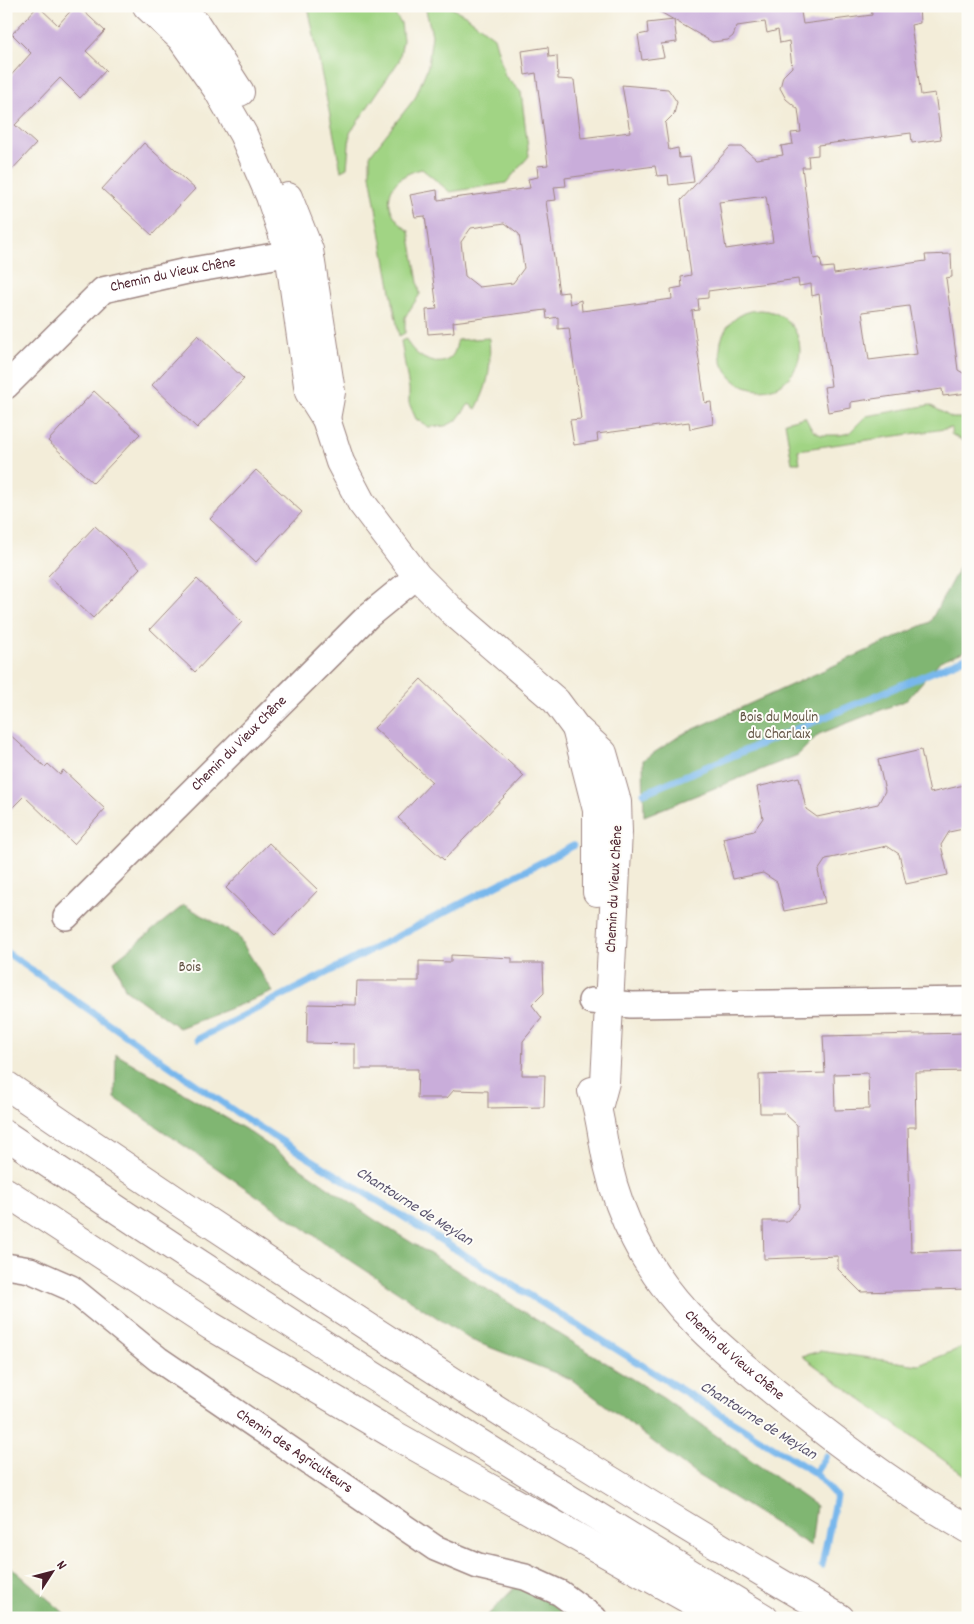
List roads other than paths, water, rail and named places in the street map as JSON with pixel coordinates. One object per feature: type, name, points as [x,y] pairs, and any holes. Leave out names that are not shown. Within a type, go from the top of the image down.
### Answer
[{"type":"main road","name":"Chemin du Vieux Chêne","points":[[147,6],[181,38],[217,89],[243,134],[270,196],[299,251]]},
{"type":"main road","name":"Chemin du Vieux Chêne","points":[[178,6],[196,24],[238,88],[269,148],[299,251],[309,392],[326,419],[340,462],[361,502],[417,576],[453,612],[556,700],[576,728],[603,753],[617,802],[618,832],[600,1002],[605,1082],[598,1108],[608,1164],[627,1221],[650,1266],[691,1319],[714,1342],[860,1460],[918,1501],[968,1529]]},
{"type":"main road","points":[[6,1085],[441,1374],[615,1484],[840,1618]]},
{"type":"main road","points":[[6,1134],[232,1285],[408,1399],[764,1618]]},
{"type":"main road","points":[[6,1192],[211,1326],[382,1428],[722,1618]]},
{"type":"street","name":"Chemin du Vieux Chêne","points":[[6,386],[103,290],[188,271],[299,251]]},
{"type":"street","name":"Chemin du Vieux Chêne","points":[[66,917],[368,616],[417,576]]},
{"type":"street","points":[[600,1002],[632,1005],[968,1000]]},
{"type":"street","name":"Chemin des Agriculteurs","points":[[6,1266],[30,1270],[71,1288],[158,1359],[435,1548],[478,1566],[526,1577],[560,1593],[594,1618]]},
{"type":"waterway","points":[[644,793],[968,657]]},
{"type":"waterway","points":[[198,1039],[573,846]]},
{"type":"waterway","name":"Chantourne de Meylan","points":[[6,952],[243,1117],[815,1473],[836,1496],[822,1565]]},
{"type":"waterway","points":[[815,1473],[826,1456]]},
{"type":"park label","name":"Bois du Moulin du Charlaix","points":[[779,726]]},
{"type":"park label","name":"Bois","points":[[190,968]]}]
